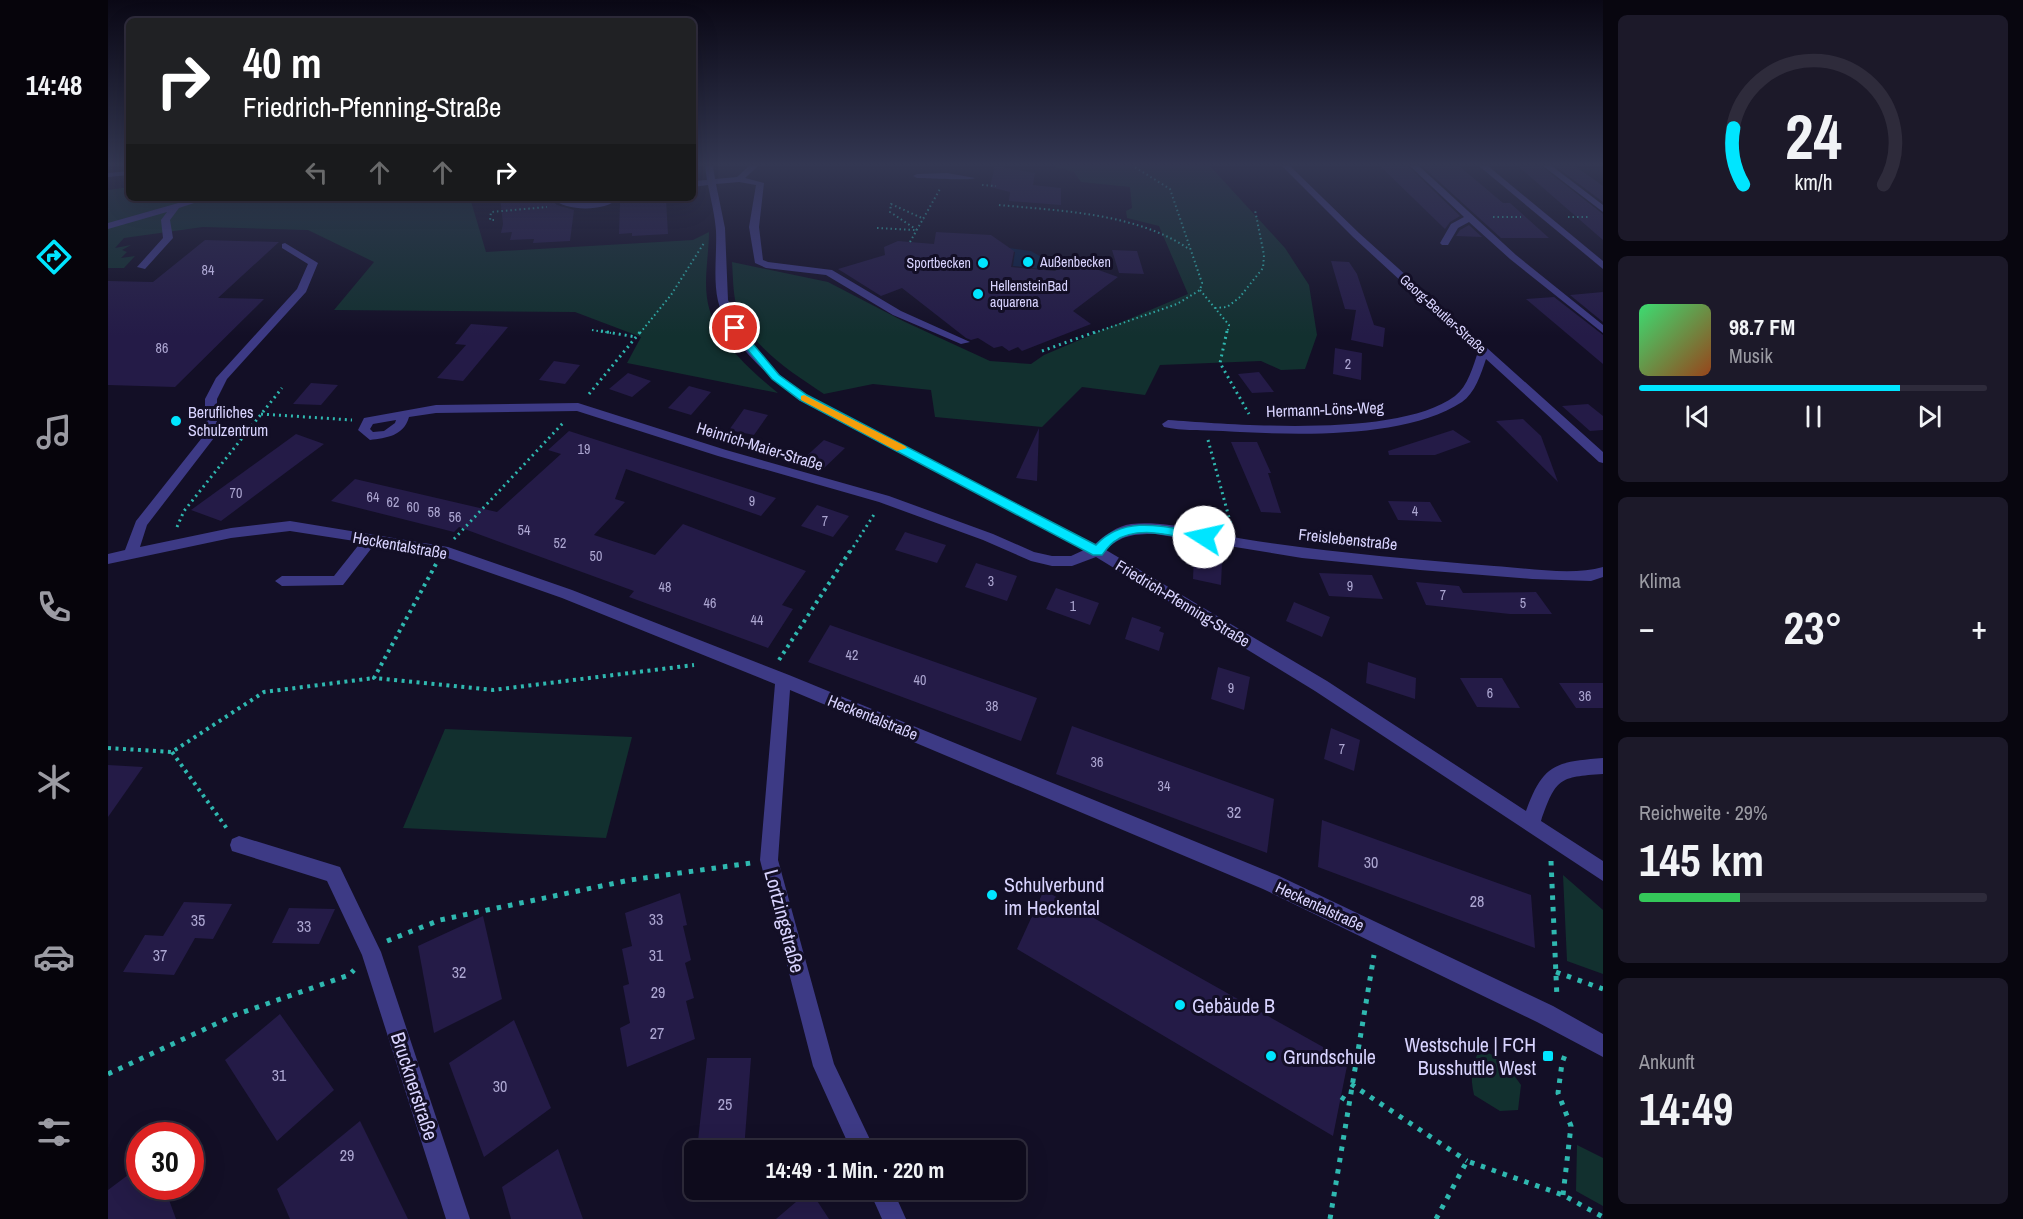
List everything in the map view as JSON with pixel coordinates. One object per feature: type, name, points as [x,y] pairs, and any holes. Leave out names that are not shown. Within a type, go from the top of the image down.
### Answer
[{"type":"street","points":[[142,267],[168,238],[165,223]]},
{"type":"street","name":"Friedrich-Pfenning-Straße","points":[[719,223],[723,300],[735,328],[776,377],[812,402],[1097,551],[1321,687],[1603,872]]},
{"type":"street","points":[[755,223],[758,261],[766,265],[828,272],[897,313],[965,342]]},
{"type":"street","name":"Georg-Beutler-Straße","points":[[1344,223],[1603,459]]},
{"type":"street","points":[[1445,243],[1448,234],[1457,223]]},
{"type":"street","points":[[1477,223],[1526,269],[1603,330]]},
{"type":"street","points":[[1551,223],[1603,266]]},
{"type":"street","points":[[130,553],[141,524],[211,434],[212,399],[222,378],[302,290],[314,264],[285,246]]},
{"type":"street","points":[[916,320],[932,313]]},
{"type":"street","name":"Hermann-Löns-Weg","points":[[1168,424],[1204,427],[1348,428],[1404,422],[1434,413],[1461,398],[1484,351]]},
{"type":"street","name":"Heinrich-Maier-Straße","points":[[368,421],[404,413],[466,407],[578,407],[722,453],[884,499],[977,533],[1031,556],[1052,561],[1072,561],[1097,551]]},
{"type":"street","name":"Heckentalstraße","points":[[108,559],[170,544],[290,526],[443,551],[567,594],[776,677],[1270,882],[1558,1021],[1603,1046]]},
{"type":"street","name":"Freislebenstraße","points":[[1097,551],[1110,537],[1130,529],[1155,529],[1302,553],[1532,574],[1591,576],[1603,572]]},
{"type":"street","points":[[282,582],[338,581],[371,539]]},
{"type":"street","name":"Lortzingstraße","points":[[776,677],[769,860],[824,1066],[858,1140]]},
{"type":"street","points":[[1532,824],[1545,784],[1563,769],[1603,766]]},
{"type":"street","name":"Brucknerstraße","points":[[239,845],[333,874],[371,952],[458,1219]]},
{"type":"street","points":[[885,1200],[894,1219]]},
{"type":"path","points":[[906,223],[917,230]]},
{"type":"path","points":[[910,242],[922,223]]},
{"type":"path","points":[[1121,223],[1154,231],[1181,241],[1191,250]]},
{"type":"path","points":[[1042,351],[1177,304],[1200,290],[1202,283],[1182,223]]},
{"type":"path","points":[[1215,308],[1227,307],[1239,298],[1263,268],[1264,255],[1258,223]]},
{"type":"path","points":[[877,228],[917,230]]},
{"type":"path","points":[[1200,290],[1229,325],[1220,363],[1256,428]]},
{"type":"path","points":[[592,330],[636,337]]},
{"type":"path","points":[[170,544],[184,511],[282,388]]},
{"type":"path","points":[[260,414],[368,421]]},
{"type":"path","points":[[1204,427],[1236,543]]},
{"type":"path","points":[[776,677],[884,499]]},
{"type":"path","points":[[374,678],[443,551]]},
{"type":"path","points":[[108,748],[172,752],[264,692],[374,678],[493,690],[733,660]]},
{"type":"path","points":[[172,752],[239,845]]},
{"type":"path","points":[[1550,836],[1558,1021]]},
{"type":"path","points":[[108,1074],[235,1015],[349,975],[371,952],[392,937],[440,920],[630,880],[769,860]]},
{"type":"path","points":[[1330,1219],[1377,934]]},
{"type":"path","points":[[1556,972],[1603,989]]},
{"type":"path","points":[[1562,1063],[1558,1093],[1571,1126],[1563,1195]]},
{"type":"path","points":[[1351,1084],[1467,1161],[1563,1195],[1603,1217]]},
{"type":"path","points":[[1341,1097],[1349,1102]]},
{"type":"path","points":[[1436,1219],[1467,1161]]},
{"type":"green space","points":[[108,223],[477,223],[486,252],[693,240],[709,232],[706,290],[710,312],[716,326],[744,363],[778,393],[627,363],[641,337],[575,312],[334,310],[374,262],[308,230],[203,227],[124,238],[115,248],[131,245],[122,250],[127,252],[121,258],[135,256],[124,268],[108,268]]},
{"type":"green space","points":[[1147,223],[1262,223],[1285,248],[1309,285],[1317,335],[1305,369],[1281,370],[1261,361],[1160,365],[1145,395],[1082,387],[1042,427],[935,417],[931,390],[873,384],[824,394],[785,367],[761,345],[750,333],[742,319],[735,299],[732,262],[828,282],[903,321],[990,361],[1031,364],[1044,355],[1188,294],[1159,226]]},
{"type":"green space","points":[[445,729],[632,737],[606,838],[403,828]]},
{"type":"green space","points":[[1563,875],[1603,910],[1603,974],[1567,961]]},
{"type":"green space","points":[[1480,1049],[1503,1060],[1521,1085],[1518,1110],[1500,1111],[1474,1095],[1472,1072]]},
{"type":"green space","points":[[1577,1145],[1603,1158],[1603,1206],[1576,1191]]},
{"type":"water","name":"Außenbecken","points":[[1002,247],[1031,251],[1043,258],[1042,269],[1013,266],[1015,252],[1001,250]]},
{"type":"building","points":[[572,223],[570,241],[533,243],[534,239],[510,240],[512,232],[501,233],[503,224]]},
{"type":"building","points":[[619,223],[667,223],[668,234],[632,236],[632,233],[619,234]]},
{"type":"building","points":[[1439,223],[1449,223],[1445,229]]},
{"type":"building","points":[[1484,223],[1532,223],[1549,238],[1501,238]]},
{"type":"building","points":[[1583,223],[1603,223],[1603,240]]},
{"type":"building","points":[[1469,225],[1482,237],[1456,236],[1460,230]]},
{"type":"building","name":"HellensteinBad aquarena","points":[[936,232],[991,235],[1014,251],[1011,267],[1055,271],[1071,260],[1118,277],[1073,311],[1091,324],[1022,351],[1018,347],[1009,351],[1002,346],[994,348],[978,338],[971,340],[966,338],[902,288],[881,296],[838,269],[885,255],[884,247],[898,241],[934,244]]},
{"type":"building","points":[[205,240],[279,242],[218,298],[264,299],[175,387],[108,385],[108,281],[153,282]]},
{"type":"building","points":[[1112,250],[1137,251],[1144,274],[1119,273]]},
{"type":"building","points":[[1331,261],[1349,262],[1357,274],[1374,325],[1385,328],[1383,347],[1351,340],[1356,310],[1345,309]]},
{"type":"building","points":[[1603,292],[1603,322],[1570,295]]},
{"type":"building","points":[[1554,297],[1603,335],[1603,364],[1526,299]]},
{"type":"building","points":[[471,324],[508,327],[463,381],[437,378],[466,345],[455,344]]},
{"type":"building","points":[[1335,348],[1362,353],[1361,380],[1333,374]]},
{"type":"building","points":[[554,361],[580,365],[565,384],[539,380]]},
{"type":"building","points":[[1259,372],[1274,392],[1252,393],[1238,374]]},
{"type":"building","points":[[628,373],[651,381],[632,397],[609,389]]},
{"type":"building","points":[[311,383],[338,385],[321,405],[293,404]]},
{"type":"building","points":[[689,386],[711,392],[691,415],[668,408]]},
{"type":"building","points":[[1588,404],[1603,416],[1603,430],[1590,431],[1562,406]]},
{"type":"building","points":[[744,409],[768,415],[754,435],[729,430]]},
{"type":"building","points":[[1523,419],[1541,436],[1558,482],[1496,421]]},
{"type":"building","points":[[1039,428],[1037,481],[1016,478]]},
{"type":"building","points":[[1453,430],[1471,442],[1435,455],[1389,455],[1388,451]]},
{"type":"building","points":[[569,431],[776,498],[761,516],[626,469],[615,499],[625,502],[594,535],[655,555],[683,524],[806,571],[782,605],[793,609],[768,648],[629,597],[634,591],[459,527],[454,532],[331,501],[355,479],[497,512],[561,454],[548,450]]},
{"type":"building","points":[[296,434],[324,444],[221,521],[191,510]]},
{"type":"building","points":[[824,440],[845,448],[822,470],[801,461]]},
{"type":"building","points":[[1231,442],[1257,442],[1271,473],[1268,473],[1281,513],[1261,512]]},
{"type":"building","points":[[1388,501],[1430,502],[1442,522],[1398,520]]},
{"type":"building","points":[[817,505],[849,516],[833,537],[801,526]]},
{"type":"building","points":[[905,532],[946,545],[937,563],[895,550]]},
{"type":"building","points":[[1194,556],[1222,562],[1221,585],[1193,579]]},
{"type":"building","points":[[976,563],[1017,576],[1007,601],[965,587]]},
{"type":"building","points":[[1319,573],[1372,575],[1383,599],[1329,596]]},
{"type":"building","points":[[1416,582],[1459,586],[1463,593],[1536,592],[1552,614],[1510,614],[1426,605]]},
{"type":"building","points":[[1056,588],[1099,603],[1090,625],[1046,609]]},
{"type":"building","points":[[1294,602],[1330,617],[1322,637],[1286,621]]},
{"type":"building","points":[[1132,617],[1161,627],[1159,631],[1164,633],[1159,651],[1125,639]]},
{"type":"building","points":[[830,625],[1037,698],[1021,741],[808,662]]},
{"type":"building","points":[[1368,662],[1416,678],[1415,699],[1366,683]]},
{"type":"building","points":[[1218,667],[1250,677],[1244,710],[1211,699]]},
{"type":"building","points":[[1460,678],[1502,678],[1520,708],[1477,707]]},
{"type":"building","points":[[1559,683],[1603,683],[1603,708],[1576,708]]},
{"type":"building","points":[[1072,726],[1274,799],[1267,853],[1056,774]]},
{"type":"building","points":[[1331,728],[1360,740],[1354,771],[1324,759]]},
{"type":"building","points":[[108,765],[143,767],[108,817]]},
{"type":"building","points":[[1322,820],[1531,895],[1535,948],[1318,867]]},
{"type":"building","name":"Gebäude B","points":[[1044,890],[1348,1061],[1333,1136],[1017,949]]},
{"type":"building","points":[[680,893],[687,925],[683,926],[691,960],[685,963],[694,998],[686,1001],[695,1039],[627,1067],[620,1028],[630,1023],[623,986],[629,984],[622,949],[632,946],[625,913]]},
{"type":"building","points":[[184,902],[232,904],[213,939],[195,938],[174,975],[123,972],[145,935],[163,936]]},
{"type":"building","points":[[289,908],[335,909],[319,944],[272,943]]},
{"type":"building","points":[[483,916],[502,999],[434,1033],[418,946]]},
{"type":"building","points":[[280,1014],[334,1090],[277,1141],[225,1060]]},
{"type":"building","points":[[514,1020],[551,1108],[484,1157],[449,1063]]},
{"type":"building","points":[[707,1058],[751,1058],[745,1140],[698,1140]]},
{"type":"building","points":[[360,1121],[408,1219],[290,1219],[277,1189]]},
{"type":"building","points":[[558,1149],[583,1219],[511,1219],[502,1187]]},
{"type":"building","points":[[126,1176],[126,1200],[169,1200],[176,1219],[108,1219],[108,1190]]},
{"type":"building","points":[[798,1200],[817,1200],[829,1219],[776,1219]]},
{"type":"slow traffic","points":[[804,398],[901,448]]},
{"type":"place","name":"Außenbecken","points":[[1028,262]]},
{"type":"place","name":"Sportbecken","points":[[983,263]]},
{"type":"place","name":"HellensteinBad aquarena","points":[[978,294]]},
{"type":"place","name":"Berufliches Schulzentrum","points":[[176,421]]},
{"type":"place","name":"Schulverbund im Heckental","points":[[992,895]]},
{"type":"place","name":"Gebäude B","points":[[1180,1005]]},
{"type":"place","name":"Grundschule","points":[[1271,1056]]},
{"type":"place","name":"Westschule | FCH Busshuttle West","points":[[1548,1056]]},
{"type":"route","points":[[735,328],[751,350],[776,377],[804,398],[1097,551],[1110,537],[1130,529],[1155,529],[1204,537]]}]
